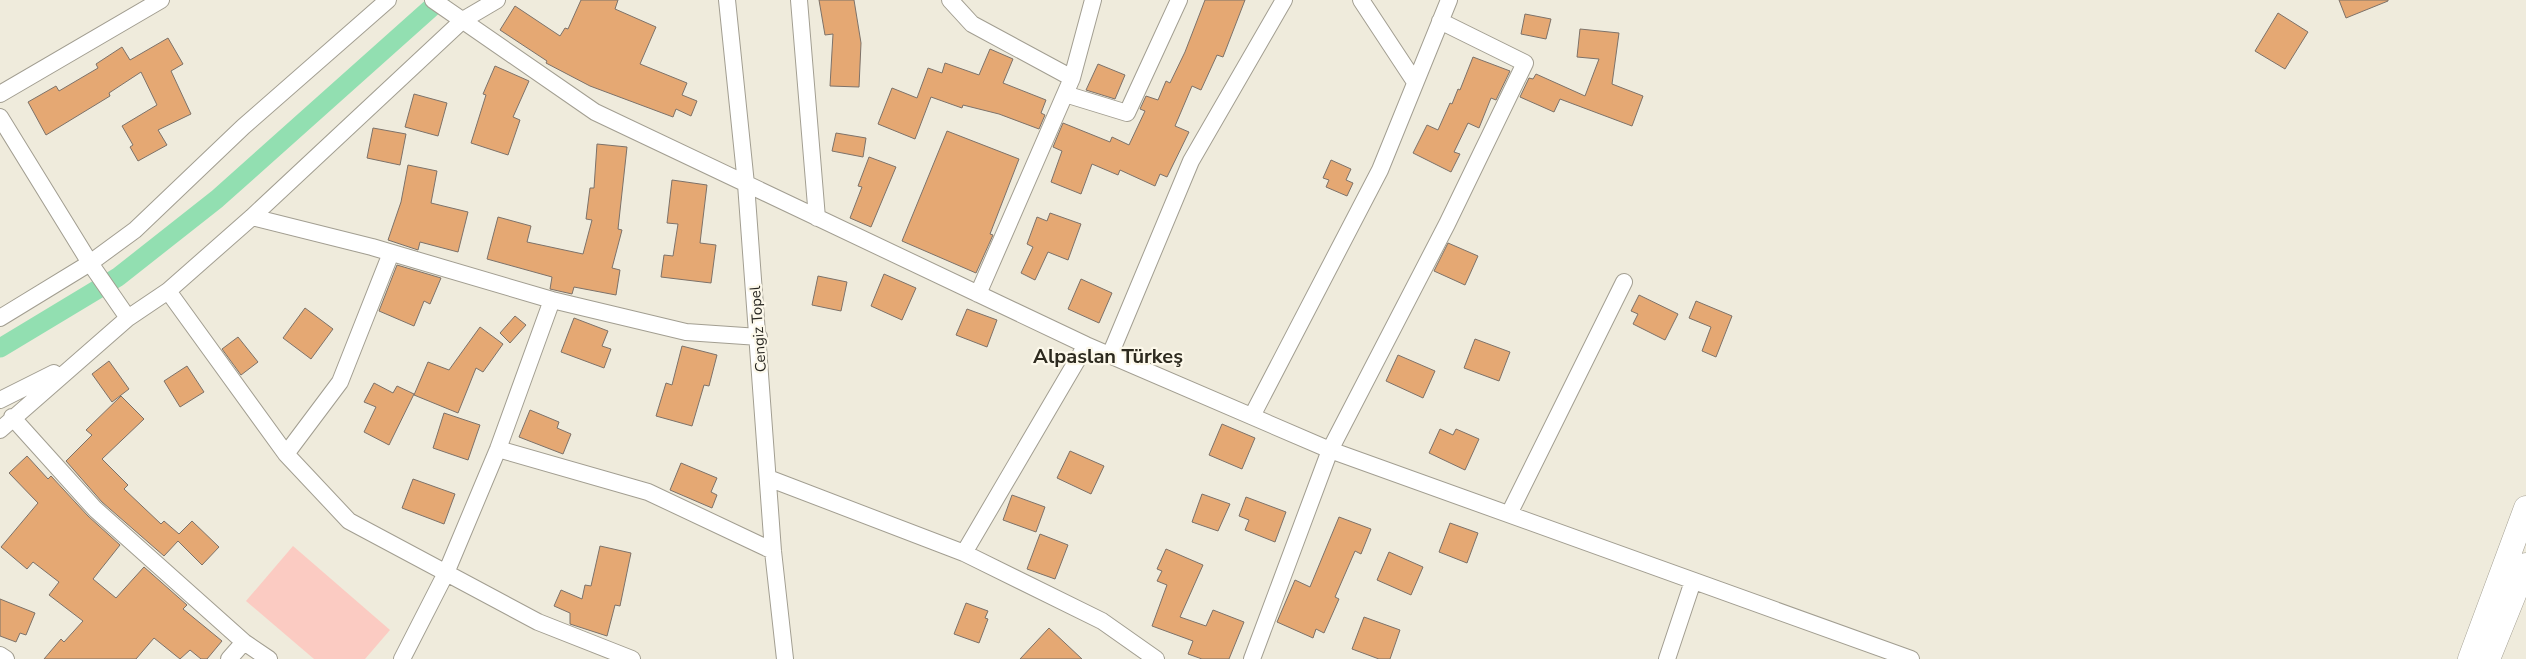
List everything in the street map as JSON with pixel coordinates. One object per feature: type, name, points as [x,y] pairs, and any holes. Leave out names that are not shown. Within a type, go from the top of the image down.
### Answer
[{"type":"street","points":[[0,94],[161,0]]},
{"type":"street","points":[[0,318],[90,263],[135,230],[243,127],[388,0]]},
{"type":"street","points":[[433,0],[595,112],[1086,345],[1330,450],[1911,659]]},
{"type":"street","points":[[0,430],[128,318],[168,291],[252,216],[463,20],[497,0]]},
{"type":"street","name":"Cengiz Topel","points":[[727,0],[746,184],[759,337],[773,551],[785,659]]},
{"type":"street","points":[[799,0],[817,218]]},
{"type":"street","points":[[950,0],[972,24],[1072,78]]},
{"type":"street","points":[[978,294],[1072,78],[1093,0]]},
{"type":"street","points":[[1065,94],[1127,113],[1179,0]]},
{"type":"street","points":[[1110,355],[1191,161],[1284,0]]},
{"type":"street","points":[[1361,0],[1415,82]]},
{"type":"street","points":[[1252,416],[1380,170],[1449,0]]},
{"type":"street","points":[[1252,659],[1330,450],[1447,224],[1525,63],[1440,21]]},
{"type":"street","points":[[0,117],[90,263],[128,318]]},
{"type":"street","points":[[252,216],[390,253],[552,300],[686,332],[759,337]]},
{"type":"street","points":[[286,454],[340,382],[390,253]]},
{"type":"street","points":[[1509,514],[1624,282]]},
{"type":"street","points":[[168,291],[286,454],[350,521],[538,622],[632,659]]},
{"type":"street","points":[[402,659],[446,573],[498,448],[552,300]]},
{"type":"street","points":[[964,553],[1086,345]]},
{"type":"street","points":[[0,400],[79,360]]},
{"type":"street","points":[[12,418],[95,509],[244,642],[269,659]]},
{"type":"street","points":[[498,448],[648,492],[773,551]]},
{"type":"street","points":[[768,478],[964,553],[1102,621],[1156,659]]},
{"type":"street","points":[[2470,659],[2526,508]]},
{"type":"street","points":[[2488,659],[2526,565]]},
{"type":"street","points":[[1667,659],[1693,580]]},
{"type":"street","points":[[228,659],[244,642]]},
{"type":"street","points":[[0,655],[6,659]]},
{"type":"shaded area","points":[[293,546],[390,630],[365,659],[314,659],[246,601]]},
{"type":"building","points":[[581,0],[618,0],[615,9],[656,27],[640,64],[687,83],[682,95],[697,101],[691,116],[676,109],[673,117],[590,86],[546,63],[547,61],[500,30],[515,6],[560,36],[565,28],[568,29]]},
{"type":"building","points":[[819,0],[854,0],[861,43],[859,87],[830,86],[833,34],[825,35]]},
{"type":"building","points":[[1205,0],[1245,0],[1223,57],[1217,55],[1201,90],[1192,86],[1175,126],[1189,132],[1167,177],[1160,174],[1155,186],[1120,170],[1118,175],[1092,164],[1081,194],[1051,182],[1062,151],[1053,147],[1063,123],[1110,142],[1112,137],[1129,145],[1145,111],[1140,109],[1146,96],[1158,100],[1166,81],[1170,83],[1185,52]]},
{"type":"building","points":[[2339,0],[2388,0],[2388,1],[2346,18]]},
{"type":"building","points":[[2278,13],[2308,32],[2285,69],[2255,51]]},
{"type":"building","points":[[1525,14],[1551,19],[1546,39],[1521,34]]},
{"type":"building","points":[[1580,29],[1619,33],[1612,84],[1643,96],[1632,126],[1560,99],[1554,112],[1520,97],[1529,78],[1533,79],[1536,74],[1585,96],[1599,59],[1577,57]]},
{"type":"building","points":[[168,38],[183,64],[171,71],[191,114],[158,130],[167,145],[138,161],[130,147],[133,145],[122,126],[157,105],[141,72],[109,93],[110,96],[46,135],[28,102],[56,86],[59,91],[98,68],[96,64],[122,47],[130,60]]},
{"type":"building","points":[[990,49],[1013,59],[1003,83],[1046,100],[1041,113],[1045,115],[1039,129],[999,114],[963,105],[962,108],[931,97],[915,139],[878,124],[892,88],[917,98],[928,68],[942,73],[945,63],[979,75]]},
{"type":"building","points":[[1473,57],[1510,71],[1496,100],[1491,98],[1479,128],[1468,123],[1454,152],[1460,154],[1451,172],[1413,153],[1427,125],[1438,130],[1450,103],[1452,104],[1458,89],[1460,90]]},
{"type":"building","points":[[1098,64],[1125,75],[1115,99],[1086,90]]},
{"type":"building","points":[[495,66],[529,81],[513,117],[520,120],[508,155],[471,143],[486,95],[483,94]]},
{"type":"building","points":[[414,94],[447,103],[438,136],[405,127]]},
{"type":"building","points":[[373,128],[406,134],[400,165],[367,158]]},
{"type":"building","points":[[947,131],[1019,159],[990,234],[993,235],[976,273],[902,241]]},
{"type":"building","points":[[836,133],[866,138],[863,157],[832,151]]},
{"type":"building","points":[[597,144],[627,147],[618,229],[622,230],[612,268],[620,270],[616,295],[574,287],[572,294],[550,289],[552,277],[487,259],[498,217],[531,226],[527,242],[583,254],[592,220],[586,219],[590,188],[594,188]]},
{"type":"building","points":[[869,157],[896,167],[871,227],[850,218],[862,187],[858,186]]},
{"type":"building","points":[[1331,160],[1351,169],[1346,180],[1353,183],[1347,196],[1326,187],[1329,180],[1323,178]]},
{"type":"building","points":[[408,165],[437,171],[431,203],[468,212],[458,252],[420,242],[418,250],[388,240],[401,202]]},
{"type":"building","points":[[672,180],[707,185],[700,243],[716,245],[711,283],[661,277],[664,255],[673,256],[678,224],[667,223]]},
{"type":"building","points":[[1050,213],[1081,224],[1068,260],[1048,252],[1035,280],[1021,273],[1033,247],[1027,244],[1037,217],[1047,221]]},
{"type":"building","points":[[1448,243],[1478,256],[1465,285],[1434,271]]},
{"type":"building","points":[[397,265],[441,278],[430,304],[424,301],[414,326],[379,311]]},
{"type":"building","points":[[884,274],[916,288],[902,320],[871,306]]},
{"type":"building","points":[[818,276],[847,282],[841,311],[812,305]]},
{"type":"building","points":[[1081,279],[1112,293],[1099,323],[1068,309]]},
{"type":"building","points":[[1639,295],[1678,314],[1665,340],[1633,324],[1638,314],[1631,311]]},
{"type":"building","points":[[1696,301],[1732,316],[1716,357],[1702,351],[1711,327],[1689,318]]},
{"type":"building","points":[[305,308],[333,329],[311,359],[283,338]]},
{"type":"building","points":[[967,309],[997,320],[987,347],[956,335]]},
{"type":"building","points":[[515,316],[526,325],[510,343],[500,333]]},
{"type":"building","points":[[574,318],[608,331],[602,346],[611,349],[604,368],[561,352]]},
{"type":"building","points":[[480,327],[503,344],[483,372],[476,368],[458,413],[414,395],[428,362],[449,370]]},
{"type":"building","points":[[238,337],[258,362],[241,375],[222,349]]},
{"type":"building","points":[[1475,339],[1510,352],[1499,381],[1464,368]]},
{"type":"building","points":[[682,346],[717,355],[709,386],[704,385],[692,426],[656,416],[666,383],[672,385]]},
{"type":"building","points":[[1398,355],[1435,371],[1423,398],[1386,381]]},
{"type":"building","points":[[109,361],[129,389],[112,402],[92,374]]},
{"type":"building","points":[[187,366],[204,392],[180,407],[164,381]]},
{"type":"building","points":[[374,383],[393,393],[397,386],[414,394],[389,445],[364,432],[376,407],[364,402]]},
{"type":"building","points":[[121,396],[144,419],[102,459],[128,485],[124,489],[161,524],[164,521],[179,534],[192,521],[219,547],[202,565],[178,541],[164,556],[102,502],[66,461],[92,435],[86,430]]},
{"type":"building","points":[[530,410],[559,422],[557,428],[571,434],[563,454],[519,437]]},
{"type":"building","points":[[444,413],[480,425],[468,460],[433,448]]},
{"type":"building","points":[[1222,424],[1255,438],[1242,469],[1209,455]]},
{"type":"building","points":[[1440,429],[1453,435],[1456,429],[1479,439],[1465,470],[1429,453]]},
{"type":"building","points":[[1070,451],[1104,466],[1091,494],[1057,478]]},
{"type":"building","points":[[27,456],[48,479],[51,476],[88,516],[120,545],[93,579],[116,598],[144,567],[187,605],[183,609],[222,641],[207,659],[201,659],[190,650],[180,659],[154,638],[136,659],[44,659],[61,639],[64,642],[83,621],[49,595],[59,582],[33,562],[27,569],[1,547],[38,503],[9,473]]},
{"type":"building","points":[[681,463],[717,478],[711,492],[717,495],[712,508],[670,490]]},
{"type":"building","points":[[413,479],[455,494],[444,524],[402,508]]},
{"type":"building","points":[[1202,494],[1230,504],[1218,531],[1192,522]]},
{"type":"building","points":[[1012,495],[1045,507],[1036,532],[1003,520]]},
{"type":"building","points":[[1246,497],[1286,512],[1275,542],[1245,530],[1249,520],[1239,516]]},
{"type":"building","points":[[1339,517],[1371,529],[1361,554],[1355,551],[1335,597],[1339,599],[1324,633],[1316,629],[1313,638],[1277,622],[1295,580],[1310,587]]},
{"type":"building","points":[[1450,523],[1478,533],[1467,563],[1439,552]]},
{"type":"building","points":[[1040,534],[1068,545],[1055,579],[1027,569]]},
{"type":"building","points":[[600,546],[631,553],[620,606],[615,605],[607,636],[570,624],[570,613],[554,606],[561,590],[582,599],[585,585],[591,586]]},
{"type":"building","points":[[1166,549],[1203,565],[1180,617],[1206,626],[1213,610],[1244,622],[1229,659],[1202,659],[1188,654],[1193,641],[1152,626],[1167,585],[1157,581],[1162,571],[1157,569]]},
{"type":"building","points":[[1389,552],[1423,567],[1411,595],[1377,580]]},
{"type":"building","points":[[0,599],[35,613],[26,635],[20,633],[16,642],[0,636]]},
{"type":"building","points":[[966,603],[988,611],[985,618],[988,619],[979,643],[954,634]]},
{"type":"building","points":[[1364,617],[1400,630],[1390,659],[1379,659],[1352,649]]},
{"type":"building","points":[[1049,628],[1082,659],[1020,659]]},
{"type":"waterway","points":[[0,348],[118,277],[217,199],[440,0]]},
{"type":"district","name":"Alpaslan Türkeş","points":[[1108,356]]}]
